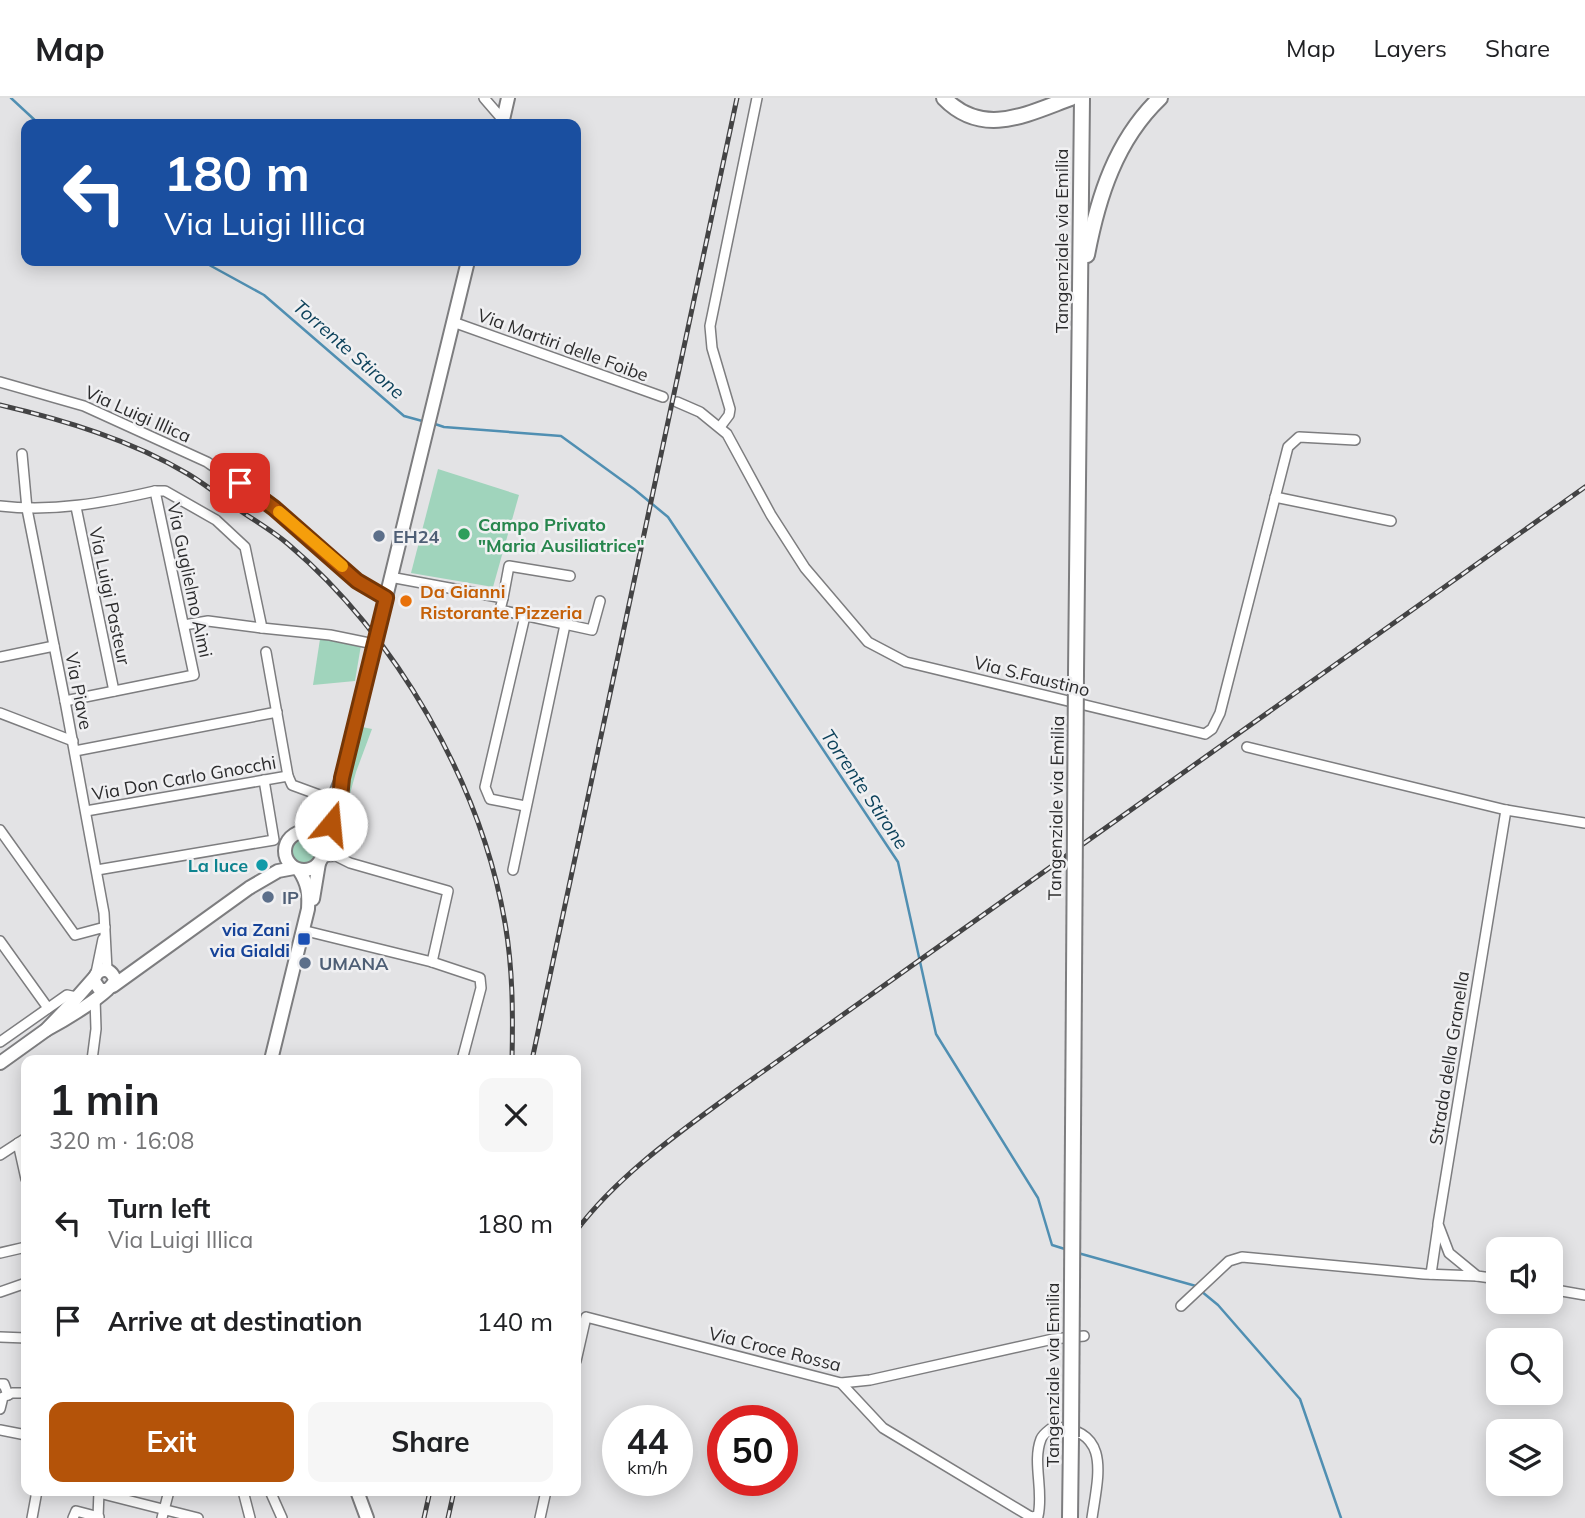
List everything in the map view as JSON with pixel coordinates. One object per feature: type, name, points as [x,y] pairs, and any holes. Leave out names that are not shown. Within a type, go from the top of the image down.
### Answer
[{"type":"main road","points":[[503,119],[508,98]]},
{"type":"main road","points":[[944,98],[974,118],[999,121],[1071,98]]},
{"type":"main road","name":"Tangenziale via Emilia","points":[[1070,1518],[1082,98]]},
{"type":"main road","points":[[1081,287],[1094,216],[1105,185],[1129,135],[1145,112],[1160,98]]},
{"type":"main road","points":[[272,1055],[302,930],[313,898],[321,855],[340,798],[342,778],[467,266]]},
{"type":"main road","points":[[249,888],[270,869],[288,839],[314,826],[329,809],[342,778]]},
{"type":"main road","points":[[302,831],[315,835],[321,855]]},
{"type":"main road","points":[[284,849],[286,860],[307,882],[308,909]]},
{"type":"main road","points":[[76,1004],[124,980],[139,966],[249,888],[278,871],[310,869],[321,855]]},
{"type":"main road","points":[[2,1052],[46,1030],[76,1004],[102,973],[121,972],[139,966]]},
{"type":"main road","points":[[102,973],[97,988],[105,991]]},
{"type":"main road","points":[[102,973],[115,980],[105,991]]},
{"type":"main road","points":[[359,1496],[367,1518]]},
{"type":"street","points":[[484,98],[500,119]]},
{"type":"street","points":[[677,402],[700,412],[720,427],[729,415],[730,409],[712,348],[710,327],[757,98]]},
{"type":"street","name":"Via Martiri delle Foibe","points":[[453,321],[663,397]]},
{"type":"street","name":"Via Luigi Illica","points":[[0,382],[84,406],[207,462],[274,508],[357,581],[386,598]]},
{"type":"street","name":"Via S.Faustino","points":[[720,427],[733,441],[790,546],[867,642],[906,662],[1202,734],[1213,729],[1220,713],[1288,447],[1299,437],[1355,440]]},
{"type":"street","name":"Via Piave","points":[[22,454],[27,509],[97,870],[105,931],[102,973]]},
{"type":"street","name":"Via Guglielmo Aimi","points":[[114,691],[194,675],[155,491]]},
{"type":"street","points":[[0,506],[27,509],[76,507],[165,491],[216,520],[245,547],[262,628]]},
{"type":"street","points":[[1275,497],[1391,522]]},
{"type":"street","name":"Via Luigi Pasteur","points":[[76,507],[114,691]]},
{"type":"street","points":[[570,576],[509,566],[500,610],[592,630],[600,601]]},
{"type":"street","points":[[390,577],[503,598]]},
{"type":"street","points":[[525,616],[485,787],[490,799],[525,806]]},
{"type":"street","points":[[184,625],[208,621],[330,635],[374,644]]},
{"type":"street","points":[[513,870],[565,625]]},
{"type":"street","points":[[0,657],[54,646]]},
{"type":"street","points":[[266,652],[288,776],[292,785],[322,796]]},
{"type":"street","points":[[65,701],[114,691]]},
{"type":"street","points":[[75,751],[276,712]]},
{"type":"street","points":[[0,713],[73,741]]},
{"type":"street","points":[[1247,747],[1506,810],[1585,823]]},
{"type":"street","name":"Via Don Carlo Gnocchi","points":[[86,811],[288,776]]},
{"type":"street","points":[[97,870],[274,839],[264,780]]},
{"type":"street","name":"Strada della Granella","points":[[1431,1274],[1506,810]]},
{"type":"street","points":[[0,830],[75,935],[105,931]]},
{"type":"street","points":[[321,855],[336,856],[350,863],[448,891],[432,962]]},
{"type":"street","points":[[302,930],[432,962],[480,978],[481,988],[462,1055]]},
{"type":"street","points":[[0,941],[48,1008]]},
{"type":"street","points":[[93,1039],[105,991]]},
{"type":"street","points":[[2,1052],[48,1008],[67,995],[90,1016],[92,1055]]},
{"type":"street","points":[[0,1155],[21,1141]]},
{"type":"street","points":[[1438,1224],[1449,1253],[1477,1276]]},
{"type":"street","points":[[0,1253],[21,1248]]},
{"type":"street","points":[[1181,1306],[1229,1261],[1242,1257],[1486,1277]]},
{"type":"street","points":[[0,1292],[21,1285]]},
{"type":"street","points":[[1563,1292],[1585,1296]]},
{"type":"street","name":"Via Croce Rossa","points":[[581,1316],[841,1383],[870,1380],[1053,1339],[1084,1335]]},
{"type":"street","points":[[0,1337],[21,1338]]},
{"type":"street","points":[[841,1383],[883,1428],[1031,1517],[1038,1516],[1041,1505],[1039,1452],[1042,1436],[1053,1427],[1070,1428],[1083,1434],[1095,1445],[1098,1471],[1092,1518]]},
{"type":"street","points":[[2,1384],[8,1395]]},
{"type":"street","points":[[0,1409],[3,1397],[21,1394]]},
{"type":"street","points":[[0,1430],[21,1434]]},
{"type":"street","points":[[32,1518],[36,1496]]},
{"type":"street","points":[[73,1518],[76,1511],[99,1517],[99,1496]]},
{"type":"street","points":[[111,1496],[163,1514],[198,1518]]},
{"type":"street","points":[[163,1514],[168,1496]]},
{"type":"street","points":[[244,1496],[250,1518]]},
{"type":"street","points":[[273,1496],[282,1518]]},
{"type":"street","points":[[540,1518],[545,1496]]},
{"type":"green space","name":"Campo Privato \"Maria Ausiliatrice\"","points":[[438,469],[519,495],[493,587],[411,573]]},
{"type":"green space","points":[[320,639],[342,640],[361,645],[355,681],[313,685]]},
{"type":"green space","points":[[362,727],[372,729],[356,772],[340,830],[333,826],[342,808]]},
{"type":"green space","points":[[304,837],[313,841],[317,850],[313,859],[304,863],[295,859],[291,850],[295,841]]},
{"type":"waterway","name":"Torrente Stirone","points":[[11,98],[34,119]]},
{"type":"waterway","name":"Torrente Stirone","points":[[211,266],[264,295],[404,416],[426,422]]},
{"type":"waterway","name":"Torrente Stirone","points":[[432,423],[444,427],[561,436],[668,517],[898,862],[936,1034],[1038,1198],[1052,1245],[1068,1250]]},
{"type":"waterway","name":"Torrente Stirone","points":[[1078,1253],[1196,1286]]},
{"type":"waterway","name":"Torrente Stirone","points":[[1201,1291],[1218,1305],[1300,1399],[1341,1518]]},
{"type":"railway","points":[[533,1055],[737,98]]},
{"type":"railway","points":[[0,405],[97,432],[144,451],[188,474],[288,544],[327,581],[364,622],[398,667],[428,716],[454,766],[476,818],[493,870],[508,940],[512,992],[512,1055]]},
{"type":"railway","points":[[581,1225],[631,1172],[715,1106],[1585,487]]},
{"type":"railway","points":[[424,1518],[429,1496]]},
{"type":"railway","points":[[448,1518],[453,1496]]},
{"type":"slow traffic","points":[[279,512],[342,566]]},
{"type":"place","name":"Campo Privato \"Maria Ausiliatrice\"","points":[[464,534]]},
{"type":"place","name":"EH24","points":[[379,536]]},
{"type":"place","name":"Da Gianni Ristorante Pizzeria","points":[[406,601]]},
{"type":"place","name":"La luce","points":[[262,865]]},
{"type":"place","name":"IP","points":[[268,897]]},
{"type":"place","name":"via Zani via Gialdi","points":[[304,939]]},
{"type":"place","name":"UMANA","points":[[305,963]]},
{"type":"route","points":[[240,483],[274,508],[357,581],[386,598],[342,778],[340,798],[331,824]]}]
